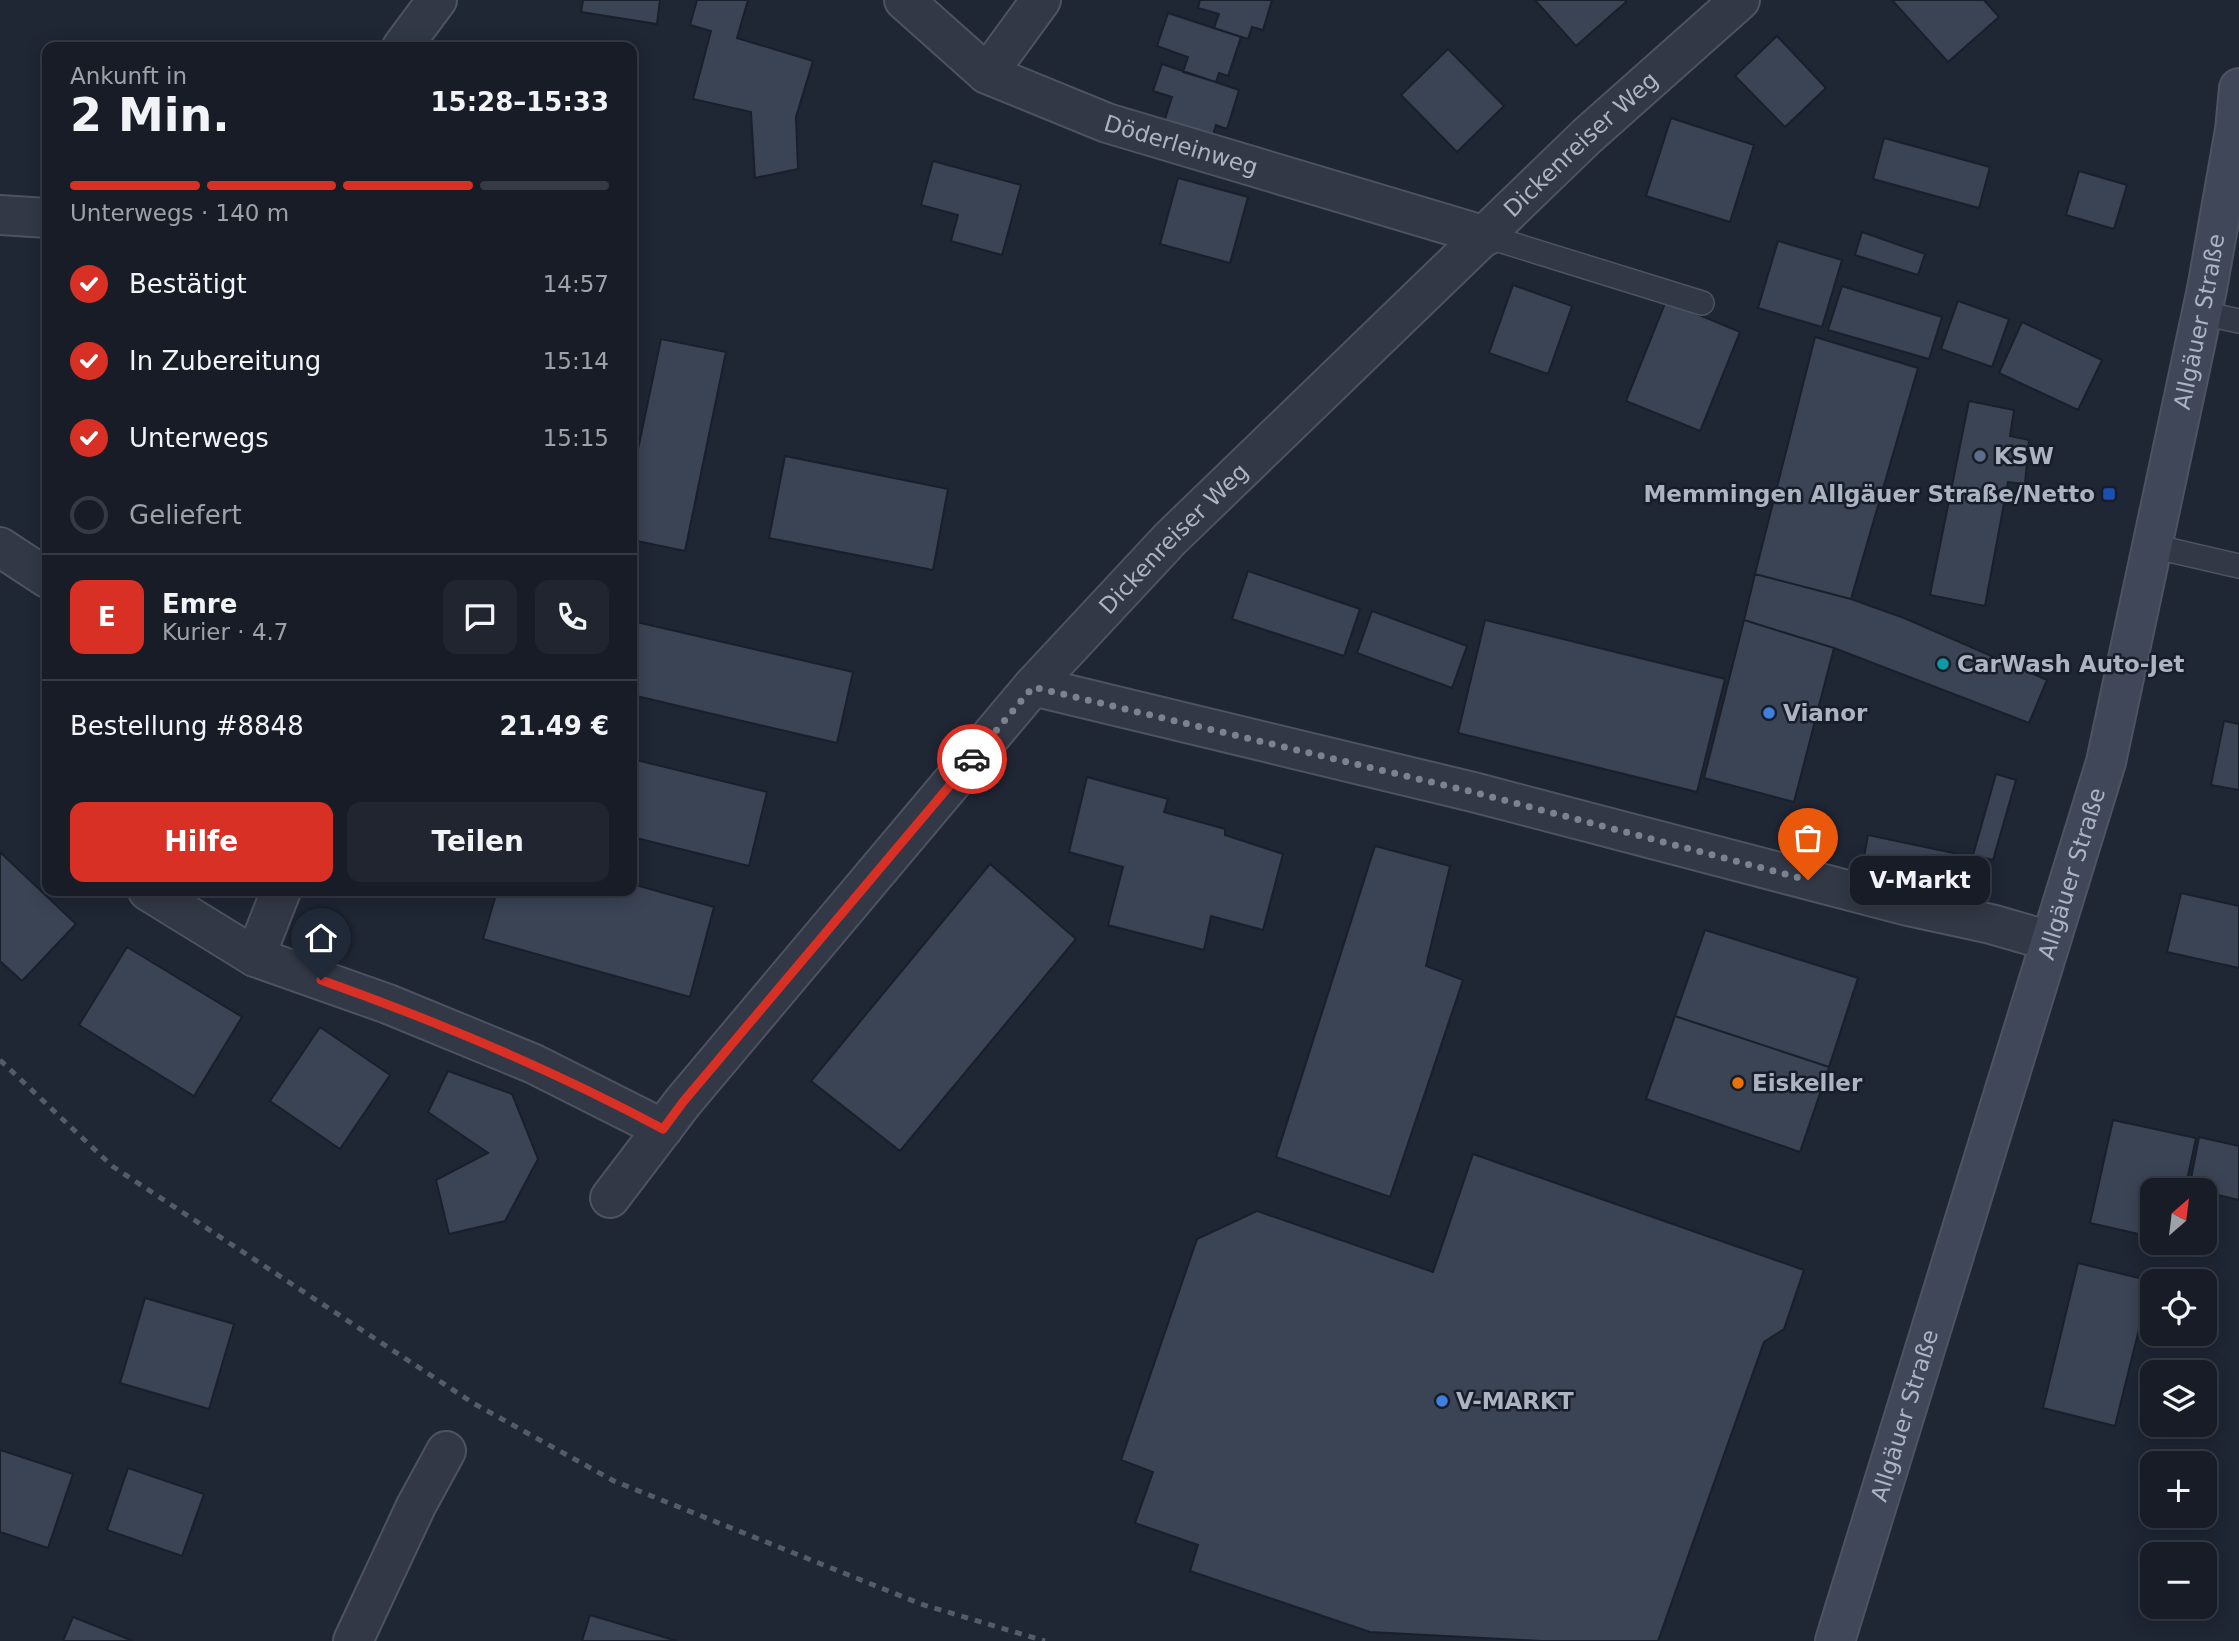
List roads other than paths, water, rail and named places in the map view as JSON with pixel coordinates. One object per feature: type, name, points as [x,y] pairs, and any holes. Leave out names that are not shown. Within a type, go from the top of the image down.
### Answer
[{"type":"main road","name":"Allgäuer Straße","points":[[1835,1641],[2106,762],[2202,313],[2235,130],[2239,89]]},
{"type":"street","points":[[406,42],[437,0]]},
{"type":"street","name":"Döderleinweg","points":[[904,0],[987,74],[1107,123],[1486,236]]},
{"type":"street","points":[[987,74],[1041,0]]},
{"type":"street","name":"Dickenreiser Weg","points":[[610,1198],[683,1102],[1033,687],[1170,539],[1587,136],[1740,0]]},
{"type":"street","points":[[0,215],[42,218]]},
{"type":"street","points":[[0,547],[42,575]]},
{"type":"street","points":[[1033,687],[1486,795],[2050,941]]},
{"type":"street","points":[[156,896],[255,957],[388,1004],[534,1064],[663,1129]]},
{"type":"street","points":[[255,957],[279,896]]},
{"type":"street","points":[[353,1641],[416,1506],[446,1451]]},
{"type":"lane","points":[[1486,236],[1702,303]]},
{"type":"lane","points":[[2202,313],[2239,321]]},
{"type":"lane","points":[[2152,546],[2239,566]]},
{"type":"railway","points":[[0,1060],[112,1166],[473,1403],[614,1481],[921,1604],[1045,1641]]},
{"type":"place","name":"KSW","points":[[1980,456]]},
{"type":"place","name":"Memmingen Allgäuer Straße/Netto","points":[[2109,494]]},
{"type":"place","name":"CarWash Auto-Jet","points":[[1943,664]]},
{"type":"place","name":"Vianor","points":[[1769,713]]},
{"type":"place","name":"V-Markt","points":[[1808,880]]},
{"type":"place","name":"Eiskeller","points":[[1738,1083]]},
{"type":"place","name":"V-MARKT","points":[[1442,1401]]}]
